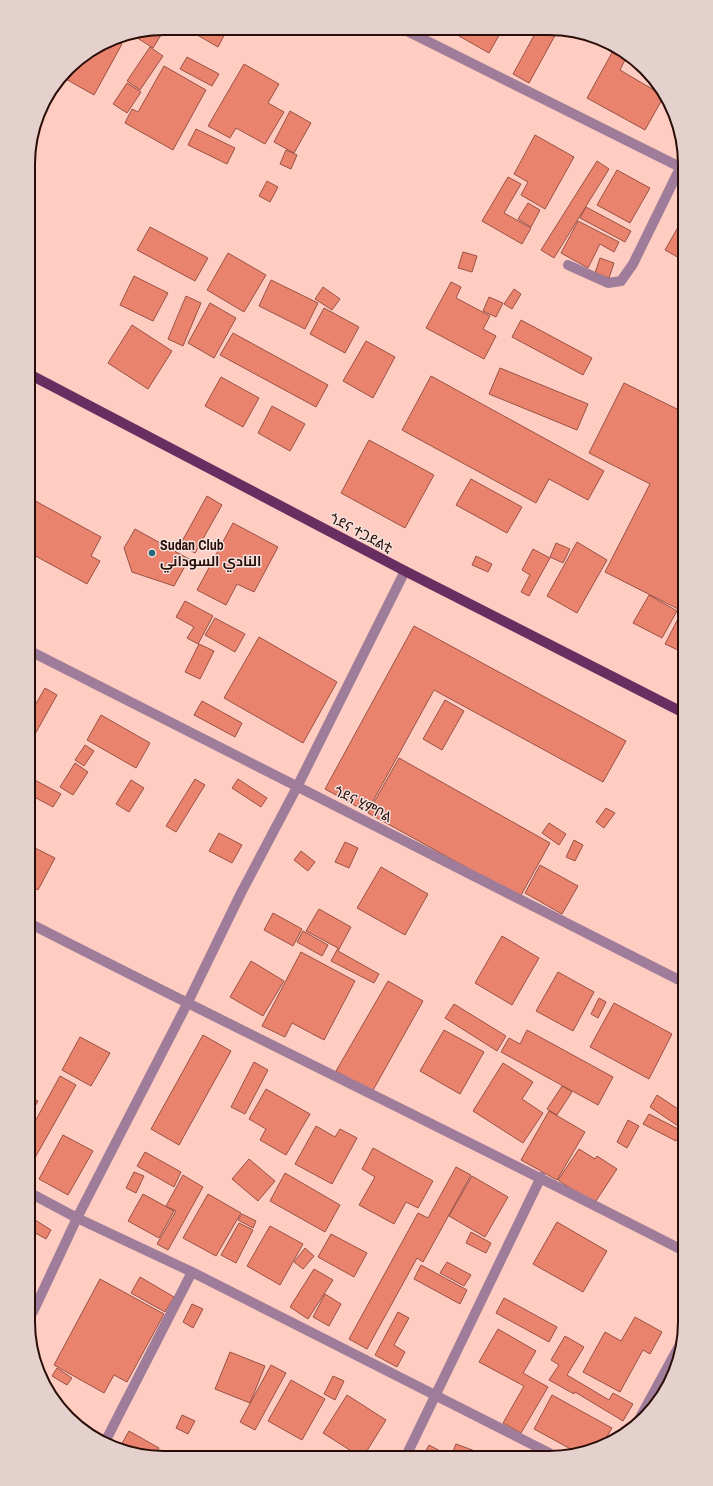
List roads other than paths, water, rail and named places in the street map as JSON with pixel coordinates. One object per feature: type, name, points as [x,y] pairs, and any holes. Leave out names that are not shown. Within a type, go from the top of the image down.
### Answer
[{"type":"main road","name":"ጎደና ተጋደልቲ","points":[[35,377],[405,571],[678,710]]},
{"type":"street","points":[[425,35],[678,167]]},
{"type":"street","points":[[568,265],[608,283],[621,281],[633,264],[678,172]]},
{"type":"street","points":[[35,1306],[77,1218],[187,1004],[241,893],[297,787],[405,571]]},
{"type":"street","name":"ጎደና ሂምቦል","points":[[35,654],[678,979]]},
{"type":"street","points":[[35,926],[187,1004],[541,1177],[678,1248]]},
{"type":"street","points":[[408,1451],[541,1177]]},
{"type":"street","points":[[35,1196],[77,1218],[192,1272],[543,1451]]},
{"type":"street","points":[[107,1438],[192,1272]]},
{"type":"street","points":[[646,1407],[674,1355]]},
{"type":"place","name":"Sudan Club النادي السوداني","points":[[152,553]]}]
